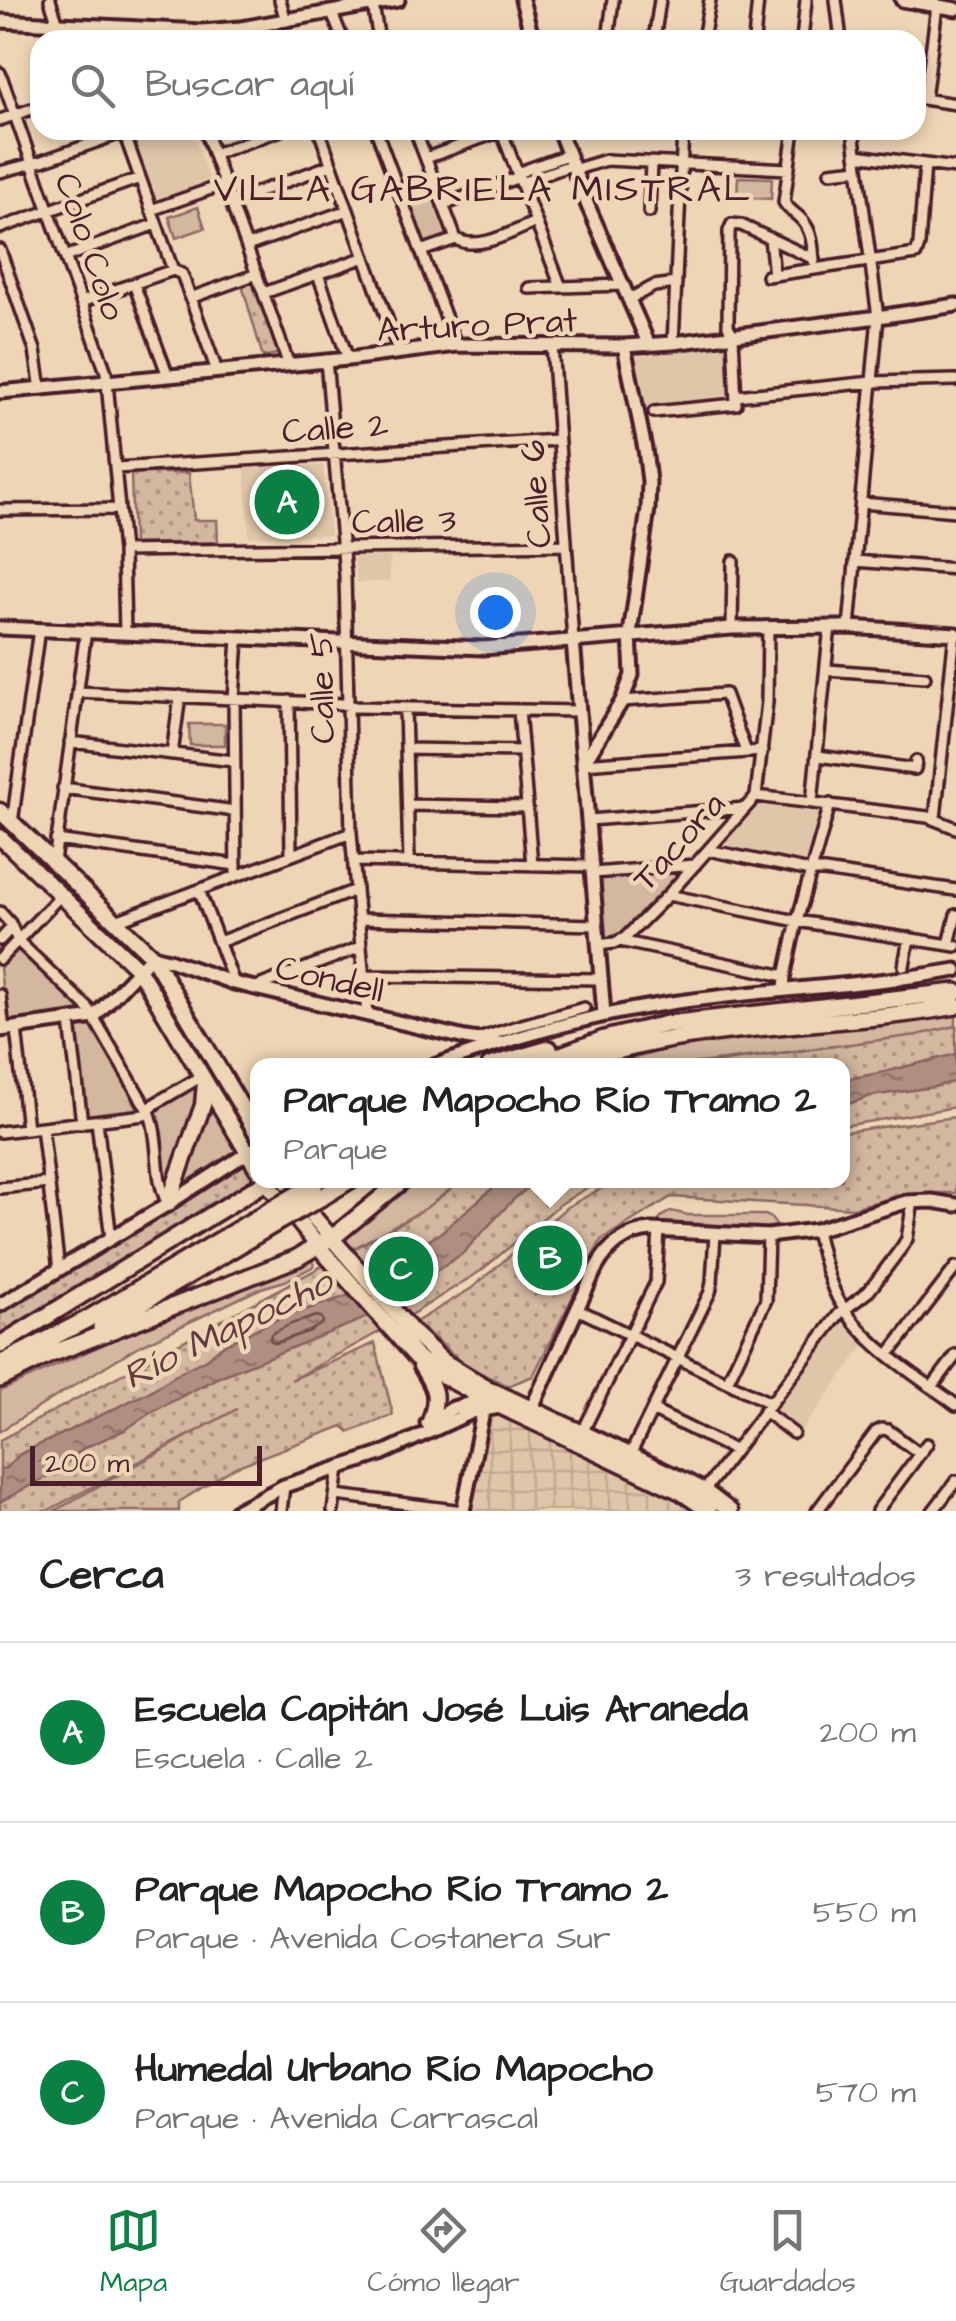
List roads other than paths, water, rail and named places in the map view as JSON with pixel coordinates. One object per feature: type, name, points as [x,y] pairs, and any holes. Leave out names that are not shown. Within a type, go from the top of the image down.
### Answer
[{"type":"highway","points":[[518,1058],[580,1040],[712,1018],[956,992]]},
{"type":"highway","points":[[595,1058],[677,1037],[956,1006]]},
{"type":"highway","points":[[552,1058],[621,1034]]},
{"type":"highway","points":[[0,1345],[250,1187]]},
{"type":"highway","points":[[54,1353],[318,1188]]},
{"type":"highway","points":[[0,1379],[54,1353],[327,1244],[393,1188]]},
{"type":"highway","points":[[0,1364],[272,1218]]},
{"type":"main road","points":[[0,811],[152,956],[250,1121]]},
{"type":"main road","points":[[0,837],[138,970],[250,1146]]},
{"type":"main road","points":[[168,1204],[204,1104],[204,1079]]},
{"type":"main road","points":[[274,1188],[409,1338],[456,1371],[485,1398],[582,1432],[704,1491],[730,1511]]},
{"type":"main road","points":[[291,1188],[327,1244]]},
{"type":"main road","points":[[409,1338],[435,1394],[430,1421]]},
{"type":"main road","points":[[416,1357],[502,1407],[529,1413],[709,1511]]},
{"type":"street","points":[[50,0],[58,24]]},
{"type":"street","points":[[280,0],[286,20]]},
{"type":"street","points":[[222,30],[398,0]]},
{"type":"street","points":[[522,0],[530,30]]},
{"type":"street","points":[[610,30],[614,0]]},
{"type":"street","points":[[656,30],[660,0]]},
{"type":"street","points":[[705,30],[710,0]]},
{"type":"street","points":[[755,30],[758,0]]},
{"type":"street","points":[[803,30],[806,0]]},
{"type":"street","points":[[836,0],[840,30]]},
{"type":"street","points":[[902,0],[949,6],[926,79]]},
{"type":"street","points":[[373,5],[377,30]]},
{"type":"street","points":[[332,13],[339,30]]},
{"type":"street","points":[[0,21],[114,30]]},
{"type":"street","name":"Colo Colo","points":[[0,73],[107,382],[120,509],[125,633]]},
{"type":"street","points":[[926,99],[956,104]]},
{"type":"street","points":[[0,120],[30,110]]},
{"type":"street","points":[[0,172],[100,140]]},
{"type":"street","points":[[129,140],[173,270]]},
{"type":"street","points":[[209,140],[289,364]]},
{"type":"street","points":[[214,154],[253,140]]},
{"type":"street","points":[[322,140],[398,352]]},
{"type":"street","points":[[380,140],[456,345]]},
{"type":"street","points":[[419,140],[456,239],[462,243],[483,242],[536,222]]},
{"type":"street","points":[[426,158],[474,140]]},
{"type":"street","points":[[505,140],[561,287]]},
{"type":"street","points":[[562,140],[650,345]]},
{"type":"street","points":[[674,342],[682,140]]},
{"type":"street","points":[[793,140],[784,202],[803,221],[811,236],[815,264]]},
{"type":"street","points":[[849,626],[878,317],[854,140]]},
{"type":"street","points":[[856,154],[956,168]]},
{"type":"street","points":[[444,205],[570,163],[606,160],[789,169]]},
{"type":"street","points":[[649,212],[651,162]]},
{"type":"street","points":[[770,238],[771,275],[815,264],[871,262],[916,254],[925,164]]},
{"type":"street","points":[[232,202],[331,166]]},
{"type":"street","points":[[830,172],[858,169]]},
{"type":"street","points":[[0,228],[140,178]]},
{"type":"street","points":[[152,210],[225,184]]},
{"type":"street","points":[[247,246],[348,210]]},
{"type":"street","points":[[65,257],[156,224]]},
{"type":"street","points":[[654,412],[736,404],[733,335],[728,326],[728,231],[732,224],[770,238],[815,264]]},
{"type":"street","points":[[420,250],[456,239]]},
{"type":"street","points":[[0,250],[35,350],[40,388]]},
{"type":"street","points":[[264,293],[364,258]]},
{"type":"street","points":[[81,302],[173,270],[180,272],[217,372]]},
{"type":"street","points":[[190,298],[257,274]]},
{"type":"street","points":[[318,274],[348,358]]},
{"type":"street","points":[[629,299],[654,286],[676,283]]},
{"type":"street","points":[[134,284],[168,376]]},
{"type":"street","points":[[530,288],[623,285]]},
{"type":"street","name":"Arturo Prat","points":[[0,392],[456,345],[650,345],[956,305]]},
{"type":"street","name":"Calle 6","points":[[552,345],[573,640]]},
{"type":"street","points":[[584,764],[622,702],[632,675],[630,634],[648,509],[646,449],[624,346]]},
{"type":"street","name":"Calle 5","points":[[326,360],[343,548],[351,833],[368,1015]]},
{"type":"street","points":[[736,396],[872,382],[956,380]]},
{"type":"street","name":"Calle 2","points":[[116,468],[558,440]]},
{"type":"street","points":[[861,503],[956,511]]},
{"type":"street","points":[[0,510],[120,509]]},
{"type":"street","name":"Calle 3","points":[[123,551],[566,545]]},
{"type":"street","points":[[732,628],[733,561]]},
{"type":"street","points":[[856,561],[956,569]]},
{"type":"street","points":[[812,802],[830,626]]},
{"type":"street","points":[[0,628],[495,648],[732,628],[849,626],[956,634],[934,818]]},
{"type":"street","name":"Tacora","points":[[620,941],[668,895],[756,796],[768,695],[768,627]]},
{"type":"street","points":[[12,823],[38,630]]},
{"type":"street","points":[[54,862],[86,631]]},
{"type":"street","points":[[236,870],[234,699],[238,638]]},
{"type":"street","points":[[573,640],[604,1014]]},
{"type":"street","points":[[827,670],[926,677]]},
{"type":"street","points":[[77,692],[578,712]]},
{"type":"street","points":[[622,702],[725,694],[746,752]]},
{"type":"street","points":[[172,754],[180,696]]},
{"type":"street","points":[[289,701],[291,855]]},
{"type":"street","points":[[406,708],[409,862]]},
{"type":"street","points":[[519,710],[532,865]]},
{"type":"street","points":[[70,742],[234,761]]},
{"type":"street","points":[[406,749],[522,751]]},
{"type":"street","points":[[584,764],[762,751]]},
{"type":"street","points":[[818,756],[915,769],[916,760]]},
{"type":"street","points":[[63,788],[235,811]]},
{"type":"street","points":[[756,796],[934,818],[956,828]]},
{"type":"street","points":[[784,983],[796,921],[830,804]]},
{"type":"street","points":[[408,805],[527,806]]},
{"type":"street","points":[[589,820],[745,808]]},
{"type":"street","points":[[116,921],[199,890],[236,870],[351,833]]},
{"type":"street","points":[[56,840],[236,870]]},
{"type":"street","points":[[708,850],[810,872],[956,890]]},
{"type":"street","points":[[354,862],[592,870],[695,865]]},
{"type":"street","points":[[199,890],[234,983]]},
{"type":"street","points":[[218,942],[356,890]]},
{"type":"street","points":[[0,959],[61,894]]},
{"type":"street","points":[[668,895],[796,921],[953,945],[956,915]]},
{"type":"street","points":[[0,912],[18,941],[94,1017],[154,1124],[160,1184],[168,1204]]},
{"type":"street","points":[[359,919],[597,925]]},
{"type":"street","points":[[0,940],[12,927]]},
{"type":"street","points":[[904,966],[908,938]]},
{"type":"street","points":[[598,945],[620,941],[784,983]]},
{"type":"street","points":[[253,988],[361,947]]},
{"type":"street","points":[[7,1029],[94,1017],[152,956]]},
{"type":"street","name":"Condell","points":[[152,956],[253,988],[498,1043]]},
{"type":"street","points":[[456,1058],[604,1014],[784,983],[910,977],[956,970]]},
{"type":"street","points":[[364,976],[602,980]]},
{"type":"street","points":[[0,995],[27,1129]]},
{"type":"street","points":[[476,1040],[584,1008]]},
{"type":"street","points":[[70,1022],[82,1123]]},
{"type":"street","points":[[0,1132],[141,1116],[156,1103],[204,1079]]},
{"type":"street","points":[[96,1121],[110,1239]]},
{"type":"street","points":[[42,1127],[59,1270]]},
{"type":"street","points":[[0,1305],[250,1150]]},
{"type":"street","points":[[0,1188],[48,1183]]},
{"type":"street","points":[[704,1491],[844,1308],[869,1291],[904,1244],[913,1202]]},
{"type":"street","points":[[529,1413],[596,1268],[608,1250],[631,1235],[659,1230],[768,1236],[816,1230],[900,1204],[956,1204]]},
{"type":"street","points":[[582,1432],[657,1279],[659,1230]]},
{"type":"street","points":[[816,1230],[827,1272],[844,1308],[861,1330],[956,1405]]},
{"type":"street","points":[[630,1455],[711,1289],[715,1234]]},
{"type":"street","points":[[726,1382],[766,1300],[768,1236]]},
{"type":"street","points":[[889,1354],[956,1267]]},
{"type":"street","points":[[577,1310],[726,1382],[767,1407],[794,1434]]},
{"type":"street","points":[[932,1387],[956,1355]]},
{"type":"street","points":[[405,1442],[430,1421],[460,1404],[485,1398]]},
{"type":"street","points":[[236,1511],[284,1486],[373,1457],[452,1420],[485,1398]]},
{"type":"street","points":[[336,1495],[463,1511],[485,1398]]},
{"type":"street","points":[[652,1410],[734,1450]]},
{"type":"street","points":[[818,1511],[882,1428],[920,1454]]},
{"type":"street","points":[[876,1511],[927,1444]]},
{"type":"street","points":[[334,1511],[339,1468]]},
{"type":"street","points":[[932,1511],[956,1481]]},
{"type":"street","points":[[281,1511],[284,1486]]},
{"type":"water","points":[[956,1054],[956,1081],[850,1104],[850,1079]]},
{"type":"water","points":[[493,1188],[528,1188],[462,1254],[361,1320],[219,1377],[125,1430],[84,1448],[57,1471],[0,1502],[0,1470],[20,1454],[147,1393],[225,1344],[277,1319],[350,1295],[439,1234]]},
{"type":"place","name":"Escuela Capitán José Luis Araneda","points":[[287,502]]},
{"type":"place","name":"Parque Mapocho Río Tramo 2","points":[[550,1258]]},
{"type":"place","name":"Humedal Urbano Río Mapocho","points":[[401,1269]]},
{"type":"district","name":"VILLA GABRIELA MISTRAL","points":[[483,188]]},
{"type":"water label","name":"Río Mapocho","points":[[227,1328]]}]
